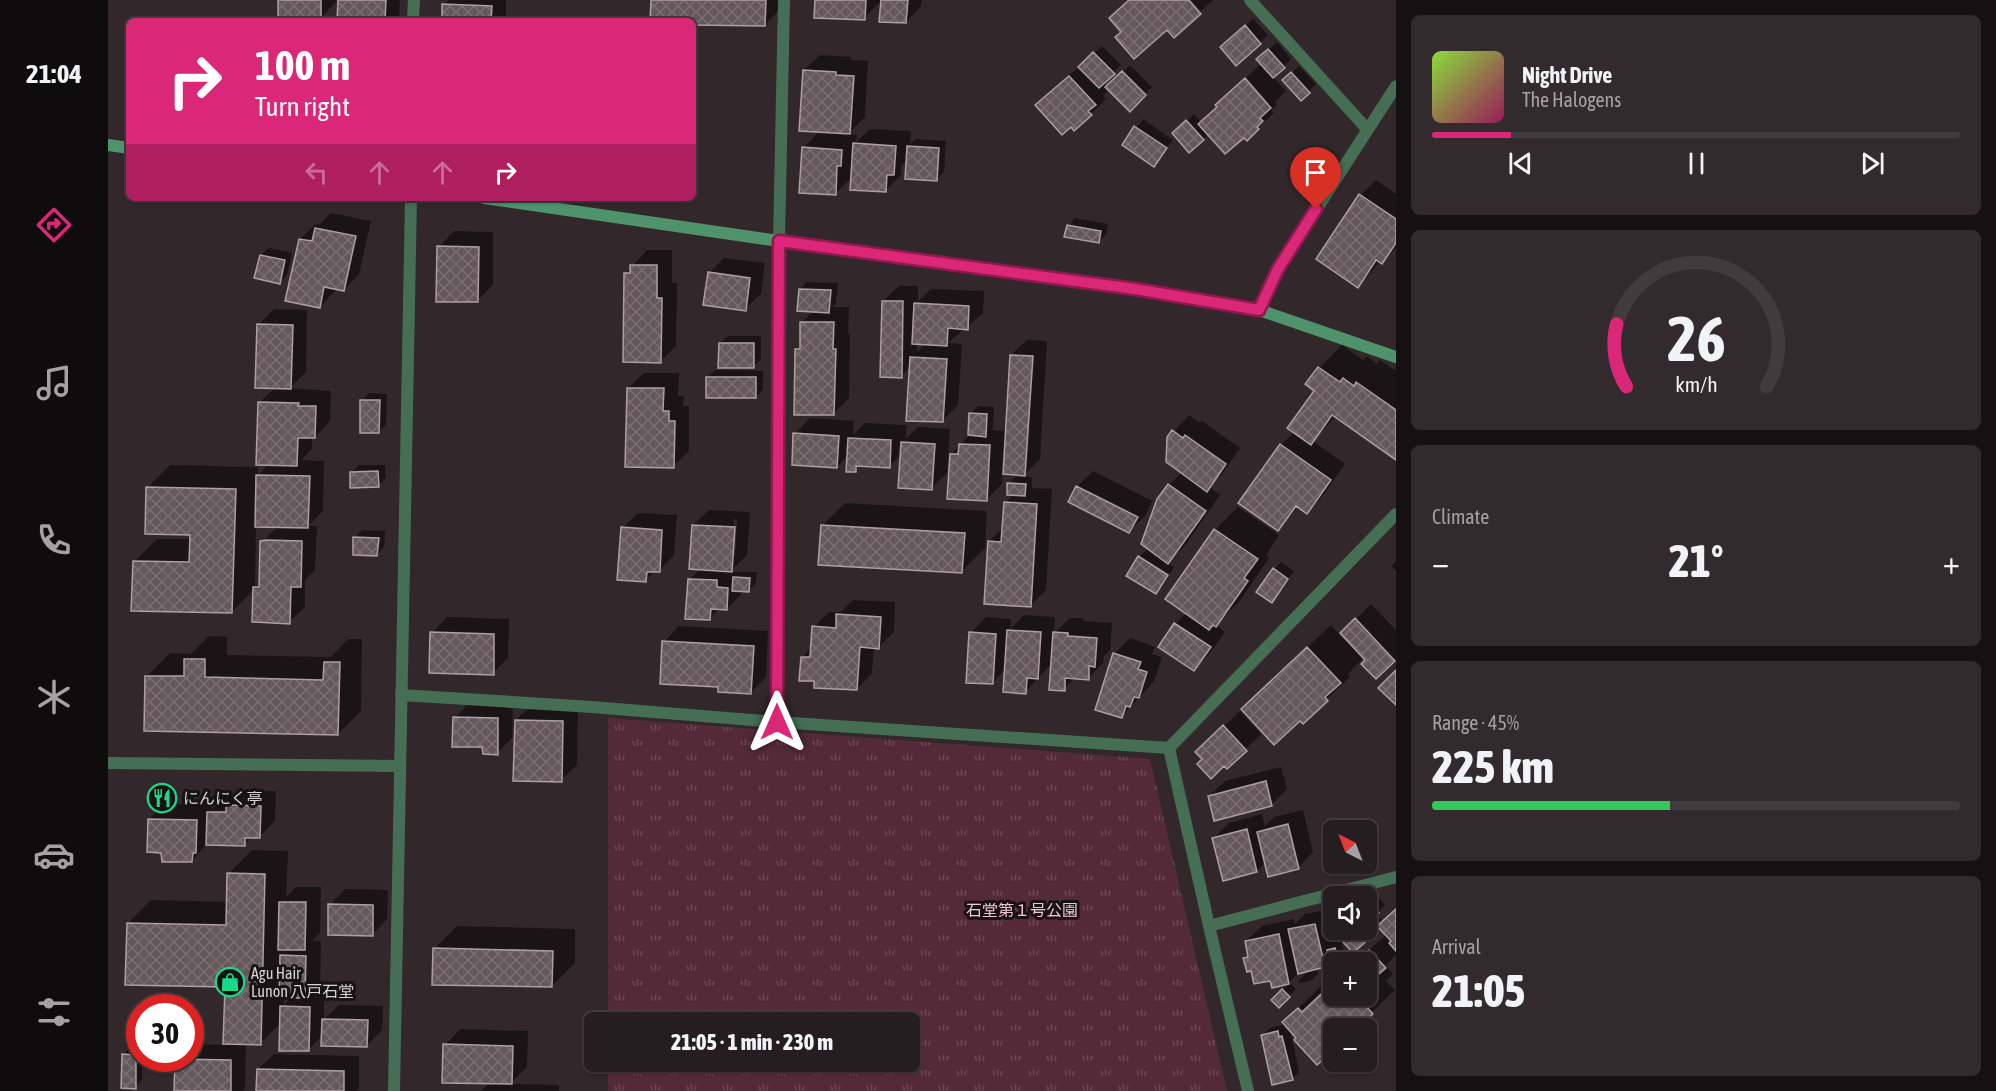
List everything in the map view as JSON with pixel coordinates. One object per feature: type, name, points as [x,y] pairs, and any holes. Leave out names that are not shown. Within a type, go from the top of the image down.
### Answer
[{"type":"street","points":[[413,18],[414,0]]},
{"type":"street","points":[[777,722],[779,241],[784,0]]},
{"type":"street","points":[[1250,0],[1367,129]]},
{"type":"street","points":[[1259,310],[1278,269],[1396,86]]},
{"type":"street","points":[[108,145],[126,148]]},
{"type":"street","points":[[394,1091],[411,201]]},
{"type":"street","points":[[505,201],[1135,289],[1259,310],[1396,357]]},
{"type":"street","points":[[401,695],[1169,748],[1396,514]]},
{"type":"street","points":[[1169,748],[1248,1091]]},
{"type":"street","points":[[108,763],[400,766]]},
{"type":"street","points":[[1209,926],[1396,877]]},
{"type":"green space","name":"石堂第１号公園","points":[[608,718],[1150,759],[1227,1091],[608,1091],[608,1072],[920,1072],[920,1012],[608,1012]]},
{"type":"building","points":[[278,0],[321,0],[321,18],[278,18]]},
{"type":"building","points":[[338,0],[386,0],[385,18],[337,18]]},
{"type":"building","points":[[651,0],[766,0],[765,26],[696,25],[696,18],[650,18]]},
{"type":"building","points":[[815,0],[866,0],[865,20],[814,18]]},
{"type":"building","points":[[881,0],[908,0],[906,23],[879,22]]},
{"type":"building","points":[[1129,0],[1189,0],[1201,14],[1174,38],[1167,30],[1134,59],[1115,37],[1121,32],[1109,18]]},
{"type":"building","points":[[442,4],[492,6],[491,18],[442,18]]},
{"type":"building","points":[[1245,25],[1261,44],[1236,66],[1220,47]]},
{"type":"building","points":[[1268,49],[1285,68],[1273,78],[1256,59]]},
{"type":"building","points":[[1093,52],[1115,74],[1099,88],[1078,67]]},
{"type":"building","points":[[803,70],[836,72],[836,75],[854,76],[850,134],[799,131]]},
{"type":"building","points":[[1122,71],[1146,95],[1130,112],[1105,87]]},
{"type":"building","points":[[1291,72],[1310,93],[1301,101],[1282,80]]},
{"type":"building","points":[[1069,76],[1096,105],[1088,111],[1092,115],[1074,131],[1071,127],[1062,135],[1035,105]]},
{"type":"building","points":[[1245,78],[1271,108],[1260,118],[1263,121],[1257,127],[1259,129],[1247,141],[1244,138],[1225,154],[1198,124]]},
{"type":"building","points":[[1186,120],[1204,140],[1189,153],[1172,133]]},
{"type":"building","points":[[1134,126],[1167,148],[1154,167],[1122,145]]},
{"type":"building","points":[[853,143],[896,146],[894,175],[887,175],[886,192],[850,190]]},
{"type":"building","points":[[907,146],[939,148],[937,181],[905,179]]},
{"type":"building","points":[[802,147],[842,150],[841,166],[837,166],[836,195],[799,193]]},
{"type":"building","points":[[1359,194],[1396,219],[1396,243],[1382,264],[1376,260],[1358,288],[1316,259]]},
{"type":"building","points":[[1067,225],[1101,231],[1099,243],[1064,237]]},
{"type":"building","points":[[315,228],[356,236],[344,291],[324,287],[320,308],[285,301],[299,239],[312,241]]},
{"type":"building","points":[[437,246],[479,247],[478,302],[436,302]]},
{"type":"building","points":[[260,255],[285,260],[280,284],[254,278]]},
{"type":"building","points":[[630,265],[657,265],[657,298],[662,298],[661,363],[623,362],[624,273],[630,273]]},
{"type":"building","points":[[708,272],[750,278],[746,311],[703,305]]},
{"type":"building","points":[[799,289],[831,290],[829,313],[797,311]]},
{"type":"building","points":[[882,301],[903,301],[902,378],[880,377]]},
{"type":"building","points":[[914,303],[969,306],[968,330],[948,328],[947,346],[912,344]]},
{"type":"building","points":[[800,322],[834,322],[833,349],[836,349],[834,415],[794,415],[795,349],[800,349]]},
{"type":"building","points":[[257,324],[293,325],[291,389],[255,388]]},
{"type":"building","points":[[719,343],[754,343],[754,368],[718,368]]},
{"type":"building","points":[[1010,355],[1033,356],[1025,476],[1003,474]]},
{"type":"building","points":[[910,357],[947,359],[943,422],[906,421]]},
{"type":"building","points":[[1318,367],[1340,382],[1343,378],[1354,386],[1356,382],[1396,410],[1396,460],[1332,415],[1311,445],[1287,428],[1314,391],[1305,384]]},
{"type":"building","points":[[706,377],[756,377],[756,398],[706,398]]},
{"type":"building","points":[[627,388],[664,388],[663,411],[669,411],[669,421],[675,421],[674,468],[625,467]]},
{"type":"building","points":[[360,400],[380,400],[379,433],[360,433]]},
{"type":"building","points":[[258,402],[299,403],[298,406],[316,406],[315,438],[298,438],[297,466],[256,465]]},
{"type":"building","points":[[969,413],[987,414],[986,437],[968,435]]},
{"type":"building","points":[[1172,430],[1183,438],[1185,435],[1226,464],[1207,492],[1166,462],[1167,437]]},
{"type":"building","points":[[793,433],[839,436],[837,468],[792,465]]},
{"type":"building","points":[[848,438],[891,440],[890,468],[856,466],[856,472],[846,472]]},
{"type":"building","points":[[901,442],[935,444],[932,490],[898,488]]},
{"type":"building","points":[[959,444],[990,445],[987,501],[947,499],[950,454],[958,454]]},
{"type":"building","points":[[1280,444],[1331,480],[1307,514],[1296,506],[1278,531],[1238,503]]},
{"type":"building","points":[[378,471],[379,487],[350,488],[350,472]]},
{"type":"building","points":[[256,475],[310,476],[308,528],[255,527]]},
{"type":"building","points":[[1007,483],[1026,484],[1025,496],[1007,495]]},
{"type":"building","points":[[1168,484],[1206,511],[1168,564],[1141,544],[1157,499]]},
{"type":"building","points":[[1076,486],[1138,517],[1129,533],[1068,502]]},
{"type":"building","points":[[146,487],[236,489],[232,613],[131,611],[133,561],[189,562],[190,535],[145,534]]},
{"type":"building","points":[[1004,502],[1037,504],[1031,607],[984,604],[988,541],[1001,542]]},
{"type":"building","points":[[692,525],[735,527],[732,572],[689,569]]},
{"type":"building","points":[[821,525],[965,533],[962,573],[818,565]]},
{"type":"building","points":[[621,527],[662,530],[660,572],[647,572],[646,582],[617,580]]},
{"type":"building","points":[[1214,529],[1258,559],[1244,578],[1248,581],[1216,627],[1213,625],[1209,630],[1165,599]]},
{"type":"building","points":[[353,537],[379,538],[377,556],[353,555]]},
{"type":"building","points":[[260,541],[302,541],[301,587],[291,587],[290,624],[252,622],[253,587],[259,587]]},
{"type":"building","points":[[1138,556],[1168,575],[1156,594],[1126,576]]},
{"type":"building","points":[[1273,568],[1288,579],[1272,603],[1256,592]]},
{"type":"building","points":[[733,577],[750,578],[749,592],[732,591]]},
{"type":"building","points":[[688,579],[717,580],[717,587],[728,588],[727,610],[711,609],[710,620],[685,619]]},
{"type":"building","points":[[836,614],[881,617],[879,649],[860,647],[857,690],[814,688],[814,681],[799,681],[801,657],[810,657],[812,626],[836,628]]},
{"type":"building","points":[[1355,618],[1395,661],[1376,679],[1361,664],[1365,660],[1340,633]]},
{"type":"building","points":[[1174,623],[1211,647],[1194,671],[1158,647]]},
{"type":"building","points":[[1007,630],[1041,632],[1038,679],[1027,678],[1026,694],[1003,692]]},
{"type":"building","points":[[430,632],[494,634],[494,675],[429,673]]},
{"type":"building","points":[[969,632],[996,634],[993,684],[966,683]]},
{"type":"building","points":[[1053,632],[1068,633],[1068,636],[1097,638],[1095,667],[1089,666],[1089,680],[1065,678],[1065,691],[1049,690]]},
{"type":"building","points":[[662,641],[754,646],[751,694],[718,692],[718,687],[660,684]]},
{"type":"building","points":[[1307,647],[1341,683],[1325,697],[1328,701],[1303,724],[1300,721],[1274,745],[1241,709]]},
{"type":"building","points":[[1113,653],[1141,662],[1138,669],[1147,672],[1139,698],[1134,697],[1130,707],[1126,706],[1122,718],[1095,710]]},
{"type":"building","points":[[184,659],[205,659],[205,677],[323,680],[324,662],[340,662],[338,735],[144,731],[145,676],[184,676]]},
{"type":"building","points":[[1396,670],[1396,705],[1378,688]]},
{"type":"building","points":[[453,717],[498,718],[498,755],[483,754],[482,747],[452,747]]},
{"type":"building","points":[[515,720],[563,721],[562,782],[513,781]]},
{"type":"building","points":[[1223,725],[1247,751],[1227,769],[1224,766],[1211,779],[1197,764],[1202,759],[1195,752]]},
{"type":"building","points":[[1266,781],[1272,806],[1214,821],[1208,796]]},
{"type":"building","points":[[226,805],[261,806],[260,838],[245,838],[245,846],[206,845],[207,812],[226,812]]},
{"type":"building","points":[[148,819],[197,820],[196,853],[193,853],[192,862],[162,862],[161,853],[147,852]]},
{"type":"building","points":[[1288,824],[1299,869],[1268,877],[1257,832]]},
{"type":"building","points":[[1247,829],[1257,872],[1223,881],[1212,838]]},
{"type":"building","points":[[227,873],[265,874],[261,1045],[223,1044],[225,987],[125,985],[127,923],[226,925]]},
{"type":"building","points":[[279,902],[306,902],[305,950],[278,950]]},
{"type":"building","points":[[328,904],[373,905],[373,936],[328,935]]},
{"type":"building","points":[[1396,909],[1396,951],[1389,943],[1391,941],[1377,926]]},
{"type":"building","points":[[1315,924],[1323,968],[1298,974],[1288,929]]},
{"type":"building","points":[[1279,934],[1289,984],[1272,988],[1270,981],[1254,984],[1251,971],[1247,972],[1243,958],[1248,957],[1245,941]]},
{"type":"building","points":[[1341,940],[1368,940],[1354,952]]},
{"type":"building","points":[[433,948],[553,951],[552,987],[432,985]]},
{"type":"building","points":[[1335,948],[1336,952],[1327,952],[1327,950]]},
{"type":"building","points":[[280,955],[306,956],[305,998],[279,998]]},
{"type":"building","points":[[1377,958],[1386,968],[1377,976]]},
{"type":"building","points":[[1282,989],[1290,997],[1279,1008],[1271,1000]]},
{"type":"building","points":[[1323,992],[1323,1006],[1366,1006],[1373,1014],[1368,1018],[1323,1018],[1323,1060],[1317,1065],[1294,1040],[1296,1038],[1282,1022],[1298,1008],[1302,1012]]},
{"type":"building","points":[[280,1006],[310,1007],[309,1051],[279,1051]]},
{"type":"building","points":[[322,1019],[368,1020],[367,1047],[321,1046]]},
{"type":"building","points":[[1278,1031],[1279,1037],[1282,1036],[1293,1080],[1272,1085],[1261,1035]]},
{"type":"building","points":[[443,1044],[513,1046],[512,1084],[442,1083]]},
{"type":"building","points":[[122,1054],[126,1054],[126,1072],[136,1072],[136,1089],[121,1088]]},
{"type":"building","points":[[204,1060],[231,1060],[231,1091],[174,1091],[175,1072],[204,1072]]},
{"type":"building","points":[[257,1069],[344,1071],[344,1091],[256,1091]]},
{"type":"place","name":"にんにく亭","points":[[162,798]]},
{"type":"place","name":"Agu Hair Lunon 八戸石堂","points":[[230,982]]},
{"type":"route","points":[[777,722],[779,241],[1135,289],[1259,310],[1278,269],[1316,209]]}]
